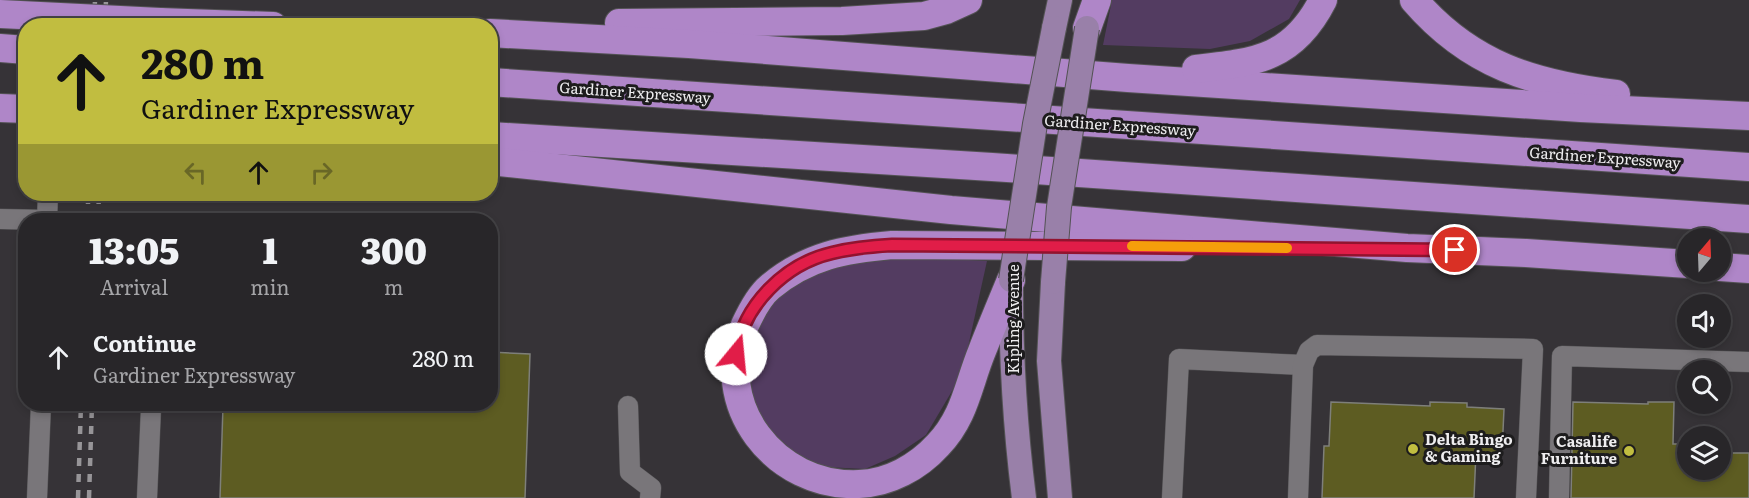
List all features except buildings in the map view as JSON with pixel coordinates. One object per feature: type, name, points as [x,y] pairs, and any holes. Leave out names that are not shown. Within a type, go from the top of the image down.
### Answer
[{"type":"highway","points":[[498,30],[606,23],[842,21],[935,13],[968,0]]},
{"type":"highway","points":[[1087,28],[1097,0]]},
{"type":"highway","points":[[1128,78],[1242,64],[1262,58],[1282,49],[1298,37],[1313,19],[1323,0]]},
{"type":"highway","points":[[1414,0],[1432,21],[1452,38],[1485,59],[1510,71],[1588,90],[1634,96],[1715,113]]},
{"type":"highway","points":[[0,14],[80,18]]},
{"type":"highway","points":[[498,32],[1128,78],[1581,108],[1749,116]]},
{"type":"highway","name":"Gardiner Expressway","points":[[498,83],[1749,167]]},
{"type":"highway","points":[[0,108],[18,109]]},
{"type":"highway","points":[[498,136],[992,166],[1749,219]]},
{"type":"highway","points":[[498,162],[951,210],[1407,248]]},
{"type":"highway","points":[[1011,280],[981,354],[968,397],[956,421],[940,444],[922,462],[873,484],[847,485],[817,480],[788,466],[766,448],[751,427],[743,411],[735,367],[738,341],[752,310],[768,288],[792,271],[830,253],[862,247],[892,245],[1407,248],[1677,263]]},
{"type":"highway","points":[[1731,268],[1749,269]]},
{"type":"main road","name":"Kipling Avenue","points":[[1024,498],[1016,432],[1011,349],[1011,280],[1035,124],[1060,0]]},
{"type":"main road","points":[[1060,498],[1049,361],[1053,282],[1059,207],[1092,0]]},
{"type":"street","points":[[54,18],[55,0]]},
{"type":"street","points":[[0,219],[18,219]]},
{"type":"street","points":[[1298,498],[1303,365],[1309,351],[1317,345],[1533,349],[1526,498]]},
{"type":"street","points":[[1559,498],[1562,356],[1749,362]]},
{"type":"street","points":[[1172,498],[1179,359],[1303,365]]},
{"type":"street","points":[[628,406],[630,472],[651,488],[650,498]]},
{"type":"street","points":[[38,498],[41,411]]},
{"type":"street","points":[[147,498],[151,411]]},
{"type":"shaded area","points":[[1112,0],[1300,0],[1289,19],[1250,41],[1210,49],[1103,45]]},
{"type":"shaded area","points":[[880,255],[987,261],[968,347],[955,386],[926,435],[895,456],[865,469],[825,467],[793,454],[767,433],[750,402],[749,334],[772,298],[800,277]]},
{"type":"railway","points":[[94,18],[95,0]]},
{"type":"railway","points":[[105,18],[106,0]]},
{"type":"railway","points":[[88,201],[88,213]]},
{"type":"railway","points":[[98,213],[99,201]]},
{"type":"railway","points":[[78,498],[81,411]]},
{"type":"railway","points":[[89,498],[92,411]]},
{"type":"slow traffic","points":[[1132,246],[1287,248]]},
{"type":"place","name":"Delta Bingo & Gaming","points":[[1413,449]]},
{"type":"place","name":"Casalife Furniture","points":[[1629,451]]},
{"type":"route","points":[[736,354],[738,341],[752,310],[768,288],[811,261],[830,253],[862,247],[892,245],[1455,250]]}]
